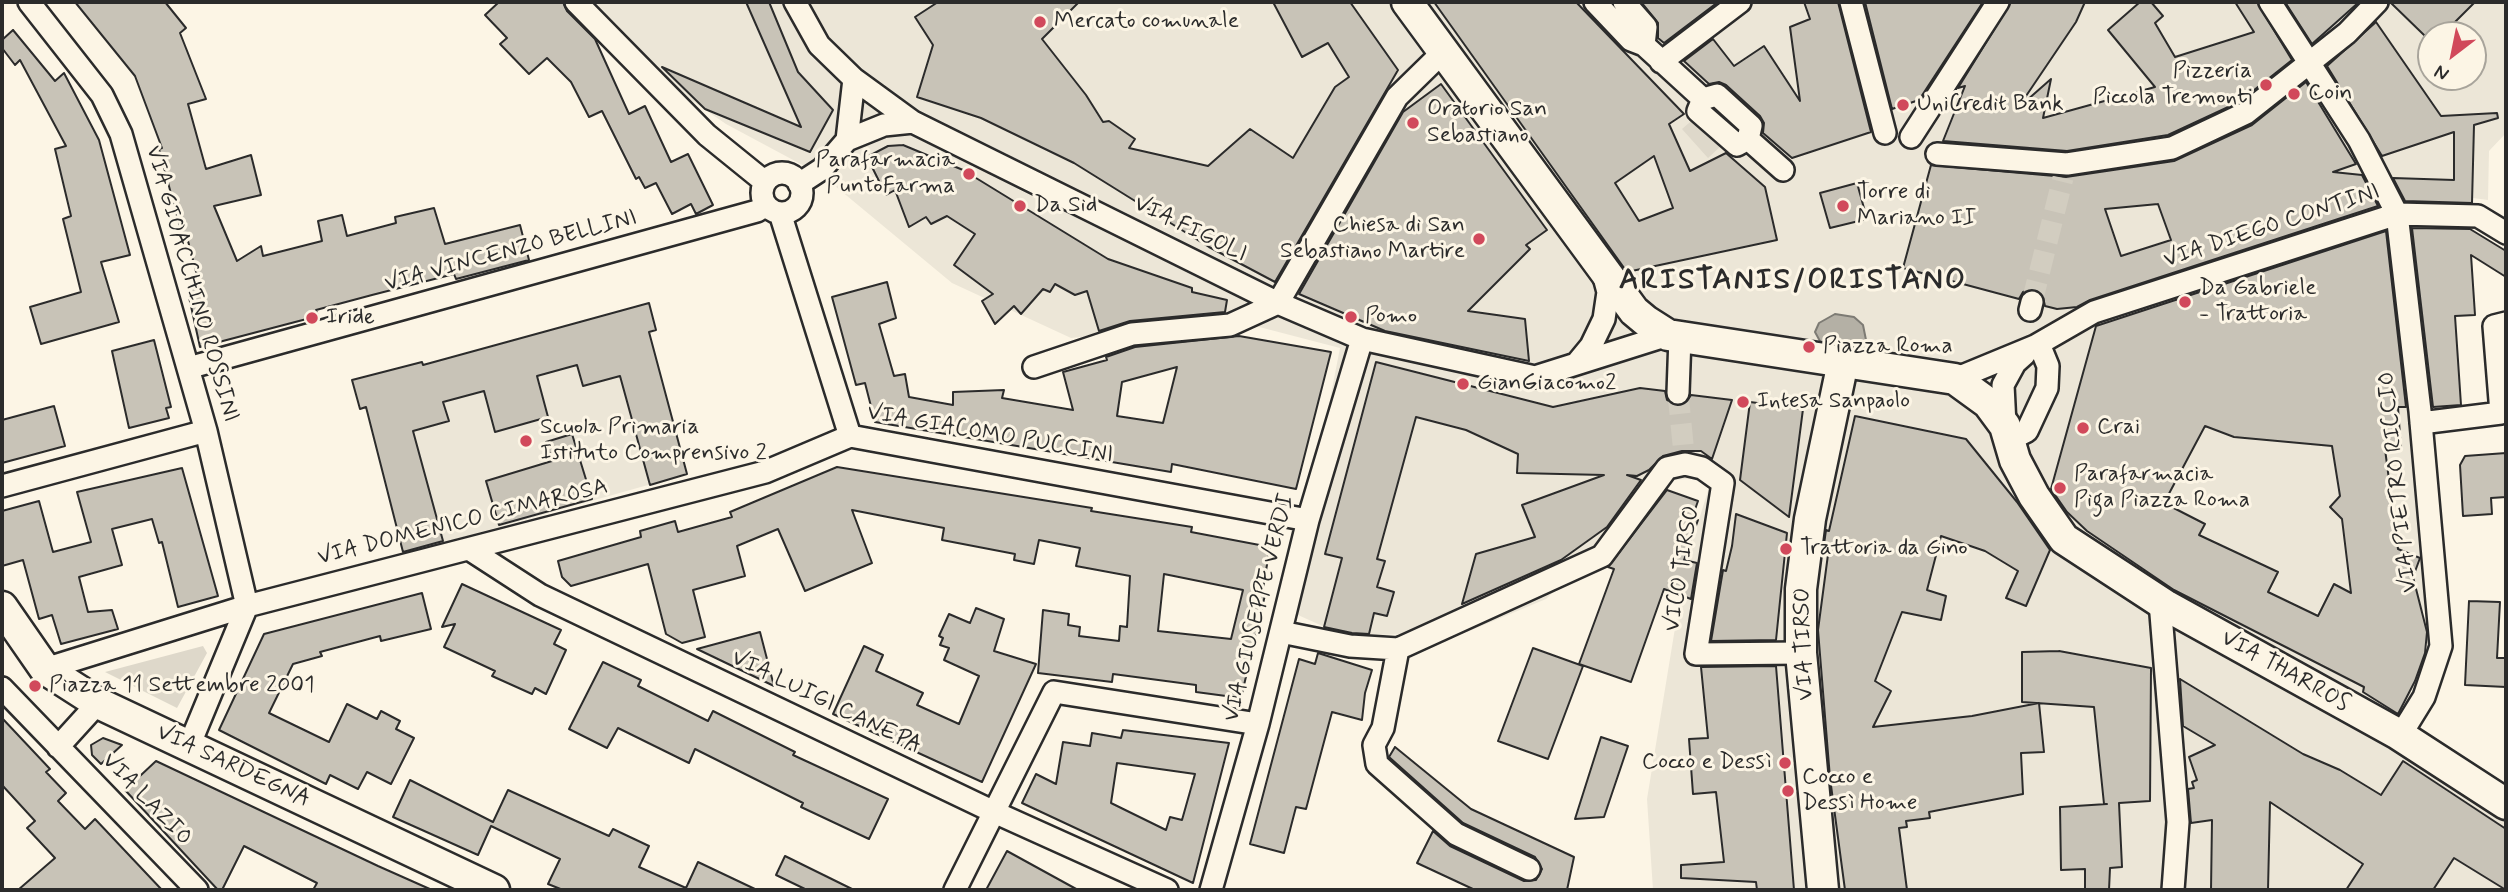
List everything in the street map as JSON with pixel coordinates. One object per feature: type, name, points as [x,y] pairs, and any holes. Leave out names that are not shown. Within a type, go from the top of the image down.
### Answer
[{"type":"street","name":"VIA GIOACCHINO ROSSINI","points":[[29,2],[102,95],[121,134],[206,431],[247,606]]},
{"type":"street","points":[[576,2],[707,135],[765,182]]},
{"type":"street","name":"VIA FIGOLI","points":[[795,2],[819,45],[854,79],[913,122],[1278,303],[1362,339],[1535,377],[1577,363]]},
{"type":"street","points":[[1407,2],[1634,311],[1674,336],[1955,379],[1988,402],[2007,433]]},
{"type":"street","points":[[1595,2],[1631,40],[1644,45],[1703,99],[1698,111],[1737,145],[1748,139],[1783,170]]},
{"type":"street","points":[[1624,2],[1646,27],[1644,45]]},
{"type":"street","points":[[1661,62],[1740,2]]},
{"type":"street","points":[[1851,2],[1885,133]]},
{"type":"street","points":[[1911,137],[1998,2]]},
{"type":"street","points":[[2270,2],[2359,140],[2397,214]]},
{"type":"street","points":[[1937,153],[2065,171],[2172,148],[2246,113],[2309,64],[2377,2]]},
{"type":"street","points":[[1034,367],[1132,334],[1230,325],[1278,303],[1397,97],[1443,52]]},
{"type":"street","points":[[847,140],[854,79]]},
{"type":"street","points":[[799,184],[822,169],[847,140],[884,125],[913,122]]},
{"type":"street","points":[[776,173],[783,173],[799,184],[800,202],[792,210],[773,209],[761,194],[765,182],[776,173]]},
{"type":"street","name":"VIA VINCENZO BELLINI","points":[[188,369],[773,209]]},
{"type":"street","name":"VIA GIACOMO PUCCINI","points":[[773,209],[850,436],[1308,520]]},
{"type":"street","name":"VIA DIEGO CONTINI","points":[[2037,345],[2094,312],[2397,214],[2479,216],[2506,233]]},
{"type":"street","name":"VIA PIETRO RICCIO","points":[[2397,214],[2421,423],[2441,646],[2424,697],[2400,736]]},
{"type":"street","points":[[1577,363],[1586,354],[1604,319],[1608,292],[1600,265]]},
{"type":"street","points":[[2421,423],[2503,413],[2494,326],[2506,323]]},
{"type":"street","points":[[1577,363],[1674,336]]},
{"type":"street","points":[[1674,336],[1678,393]]},
{"type":"street","name":"VIA GIUSEPPE VERDI","points":[[1211,890],[1258,724],[1308,520],[1362,339]]},
{"type":"street","points":[[1955,379],[2037,345]]},
{"type":"street","points":[[2007,433],[2002,398],[2007,375],[2015,363],[2037,345]]},
{"type":"street","points":[[2007,433],[2027,431],[2047,388],[2048,366],[2037,345]]},
{"type":"street","name":"VIA TIRSO","points":[[1823,890],[1801,653],[1801,589],[1811,519],[1843,362]]},
{"type":"street","points":[[2,486],[206,431]]},
{"type":"street","name":"VIA THARROS","points":[[2007,433],[2015,460],[2034,496],[2064,539],[2160,602],[2400,736],[2506,804]]},
{"type":"street","name":"VIA DOMENICO CIMAROSA","points":[[45,669],[247,606],[765,472],[850,436]]},
{"type":"street","name":"VICO TIRSO","points":[[1398,649],[1602,555],[1667,468],[1685,459],[1723,483],[1696,654],[1801,653]]},
{"type":"street","name":"VIA LUIGI CANEPA","points":[[469,549],[540,595],[994,812],[1167,890]]},
{"type":"street","points":[[2160,602],[2178,822],[2173,890]]},
{"type":"street","points":[[189,746],[247,606]]},
{"type":"street","name":"VIA SARDEGNA","points":[[2,607],[11,638],[45,669],[98,703],[494,890]]},
{"type":"street","points":[[1281,632],[1350,646],[1398,649],[1383,728],[1374,745],[1377,764],[1456,834],[1529,869]]},
{"type":"street","points":[[2,688],[58,747],[98,703]]},
{"type":"street","points":[[955,890],[1054,692],[1258,724]]},
{"type":"street","name":"VIA LAZIO","points":[[58,747],[197,890]]},
{"type":"shaded area","points":[[571,2],[1715,2],[1724,11],[1736,2],[2506,2],[2506,133],[2489,151],[2488,200],[2442,194],[2385,211],[2432,553],[2403,744],[2506,810],[2506,890],[1653,890],[1647,799],[1686,561],[1712,478],[1672,480],[1632,505],[1601,547],[1546,599],[1467,632],[1345,636],[1289,611],[1340,348],[1240,322],[1071,338],[952,283],[823,176],[726,124],[660,79]]},
{"type":"shaded area","points":[[1696,117],[1722,145],[1708,158],[1682,129]]},
{"type":"shaded area","name":"Scuola Primaria Istituto Comprensivo 2","points":[[649,303],[656,330],[649,333],[687,474],[403,554],[366,408],[360,409],[352,380],[422,362],[424,365]]},
{"type":"shaded area","points":[[1835,314],[1854,317],[1863,325],[1866,340],[1858,348],[1821,343],[1815,332],[1819,323]]},
{"type":"shaded area","points":[[203,646],[207,653],[177,708],[105,672]]},
{"type":"building","points":[[75,2],[165,2],[186,28],[180,33],[206,99],[188,104],[206,169],[251,155],[261,195],[214,206],[237,261],[261,246],[263,256],[322,241],[318,221],[342,215],[347,236],[396,223],[395,217],[434,208],[445,244],[520,225],[529,260],[456,279],[454,274],[372,295],[316,310],[318,316],[200,347],[187,288],[199,283],[188,241],[184,242],[159,149],[162,148],[135,76]]},
{"type":"building","points":[[499,2],[563,2],[567,11],[595,39],[629,114],[645,106],[671,162],[688,154],[713,205],[696,214],[691,204],[672,214],[656,183],[645,188],[639,177],[636,179],[602,111],[589,117],[571,82],[547,58],[529,74],[500,44],[507,38],[485,15]]},
{"type":"building","points":[[746,2],[769,2],[798,72],[833,110],[810,152],[705,109],[662,67],[801,127]]},
{"type":"building","points":[[938,2],[1079,2],[1042,39],[1086,95],[1103,122],[1109,121],[1135,139],[1129,148],[1208,166],[1250,129],[1293,158],[1335,87],[1349,77],[1328,43],[1302,57],[1273,2],[1350,2],[1398,70],[1275,282],[1209,247],[1074,163],[981,118],[917,97],[933,45],[915,17]]},
{"type":"building","points":[[1434,2],[1576,2],[1684,114],[1669,124],[1690,171],[1726,153],[1765,187],[1777,240],[1627,272]],"holes":[[[1654,156],[1673,208],[1639,221],[1615,183]]]},
{"type":"building","points":[[1641,2],[1718,2],[1664,43],[1658,38],[1658,23]]},
{"type":"building","points":[[1804,2],[1838,2],[1871,132],[1792,158],[1763,133],[1764,123],[1760,116],[1726,85],[1719,82],[1709,84],[1684,61],[1713,39],[1734,66],[1764,46],[1800,101],[1790,27],[1810,19]]},
{"type":"building","points":[[1865,2],[1983,2],[1919,100],[1892,109]]},
{"type":"building","points":[[2011,2],[2085,2],[2076,22],[2024,99],[2026,101],[2051,79],[2043,118],[2155,87],[2108,30],[2140,2],[2151,2],[2163,16],[2155,23],[2175,57],[2254,32],[2235,2],[2257,2],[2292,60],[2239,102],[2168,135],[2067,151],[1943,141],[1965,86],[1958,88]]},
{"type":"building","points":[[2285,2],[2359,2],[2312,44]]},
{"type":"building","points":[[2390,2],[2475,2],[2456,21],[2417,21],[2417,28]]},
{"type":"building","points":[[2376,22],[2417,81],[2417,91],[2424,91],[2441,116],[2497,113],[2498,118],[2474,125],[2472,203],[2405,201],[2393,178],[2454,180],[2454,132],[2382,156],[2327,66]]},
{"type":"building","points":[[13,30],[55,81],[64,73],[99,140],[130,255],[101,262],[119,322],[41,344],[30,307],[81,292],[63,219],[71,216],[55,149],[66,146],[20,60],[15,65],[2,48],[2,40]]},
{"type":"building","points":[[2306,82],[2356,164],[2333,172],[2362,175],[2378,206],[2090,300],[2077,307],[2057,309],[2045,306],[2042,293],[2034,289],[2023,292],[2019,299],[1903,268],[1931,165],[2066,177],[2174,161],[2252,125]],"holes":[[[2158,204],[2171,240],[2121,256],[2105,209]]]},
{"type":"building","points":[[1441,84],[1547,230],[1526,245],[1530,249],[1468,311],[1525,319],[1529,361],[1385,331],[1299,294],[1403,112]]},
{"type":"building","points":[[903,145],[963,170],[1108,259],[1192,288],[1192,292],[1227,300],[1225,312],[1130,321],[1099,331],[1087,291],[1075,295],[1055,284],[1050,292],[1043,289],[1021,314],[1014,306],[995,324],[982,301],[993,294],[954,265],[975,234],[947,216],[931,224],[926,217],[909,227],[895,190],[886,195],[867,157],[888,146]]},
{"type":"building","name":"Torre di Mariano II","points":[[1857,183],[1867,219],[1830,228],[1820,193]]},
{"type":"building","points":[[2412,228],[2470,229],[2506,251],[2506,277],[2471,255],[2475,315],[2455,316],[2461,405],[2433,407]]},
{"type":"building","points":[[2386,231],[2406,407],[2398,407],[2401,450],[2385,449],[2398,549],[2420,558],[2413,577],[2427,632],[2425,653],[2415,681],[2398,714],[2363,692],[2364,687],[2174,590],[2087,531],[2067,512],[2051,489],[2096,326]],"holes":[[[2205,426],[2234,437],[2332,446],[2340,496],[2330,507],[2342,519],[2351,593],[2334,584],[2318,616],[2268,592],[2278,572],[2199,535],[2205,524],[2164,503]]]},
{"type":"building","points":[[887,282],[896,318],[879,324],[894,376],[905,374],[909,397],[953,405],[953,392],[1004,390],[1002,398],[1073,410],[1063,372],[1107,360],[1106,357],[1135,347],[1239,336],[1331,352],[1296,489],[1172,464],[1171,472],[875,422],[865,383],[856,385],[832,297]],"holes":[[[1177,367],[1163,423],[1117,416],[1122,382]]]},
{"type":"building","points":[[649,303],[656,330],[649,332],[687,474],[650,485],[620,376],[583,386],[577,365],[537,376],[548,417],[495,432],[484,391],[443,402],[449,421],[413,431],[443,541],[403,552],[366,407],[360,409],[352,380],[422,362],[423,365]]},
{"type":"building","points":[[154,340],[171,407],[166,408],[169,418],[129,428],[112,351]]},
{"type":"building","points":[[1376,362],[1553,407],[1640,388],[1665,391],[1667,400],[1677,406],[1685,404],[1691,395],[1732,400],[1712,459],[1701,451],[1682,451],[1663,456],[1649,470],[1637,476],[1627,475],[1641,480],[1607,527],[1561,560],[1462,604],[1476,554],[1535,537],[1522,505],[1604,475],[1517,473],[1518,454],[1466,430],[1416,417],[1377,559],[1385,561],[1377,587],[1394,592],[1387,616],[1374,613],[1369,634],[1352,633],[1324,627],[1342,558],[1325,554]]},
{"type":"building","points":[[1750,402],[1803,409],[1789,517],[1740,480]]},
{"type":"building","points":[[54,406],[65,446],[2,463],[2,420]]},
{"type":"building","points":[[1855,416],[1966,439],[2017,502],[2050,550],[2026,606],[2006,598],[2018,571],[1985,551],[1941,536],[1927,590],[1946,596],[1941,620],[1902,612],[1875,681],[1891,691],[1873,727],[1972,716],[2039,703],[2044,752],[2021,753],[2023,794],[1929,812],[1930,818],[1906,821],[1907,827],[1899,828],[1907,890],[1845,890],[1830,778],[1818,630],[1829,547],[1824,544],[1826,530],[1829,531]]},
{"type":"building","points":[[572,434],[592,499],[499,525],[486,481],[552,461],[546,442]]},
{"type":"building","points":[[2506,453],[2506,497],[2491,498],[2492,514],[2463,516],[2460,465],[2465,456]]},
{"type":"building","points":[[837,467],[1092,508],[1091,511],[1192,527],[1191,532],[1270,547],[1262,594],[1265,595],[1241,698],[1196,692],[1196,685],[1113,674],[1112,682],[1038,673],[1043,610],[1069,614],[1068,625],[1080,627],[1079,636],[1119,641],[1120,626],[1127,627],[1130,576],[1076,566],[1080,548],[1039,540],[1034,564],[1014,560],[1015,554],[942,540],[944,528],[852,510],[872,563],[805,591],[778,529],[737,546],[745,576],[693,590],[705,637],[682,643],[666,634],[648,564],[571,586],[562,577],[558,561],[641,537],[640,531],[675,521],[678,532],[732,517],[730,512]],"holes":[[[1164,574],[1243,590],[1231,639],[1158,631]]]},
{"type":"building","points":[[182,468],[218,596],[178,607],[162,542],[159,543],[152,519],[112,529],[122,565],[79,577],[88,612],[112,610],[118,629],[61,644],[52,615],[39,619],[23,560],[2,566],[2,511],[39,501],[53,552],[91,542],[77,492]]},
{"type":"building","points":[[1667,490],[1698,501],[1692,518],[1698,520],[1684,560],[1697,563],[1691,599],[1664,589],[1631,682],[1579,664],[1614,569],[1608,567]]},
{"type":"building","points":[[1736,514],[1787,533],[1776,640],[1711,641],[1723,570],[1726,571],[1732,546]]},
{"type":"building","points":[[462,584],[561,630],[554,644],[566,650],[546,694],[535,688],[532,694],[492,676],[495,671],[444,647],[455,624],[442,627]]},
{"type":"building","points":[[422,593],[431,629],[381,641],[380,636],[320,652],[322,656],[293,664],[269,713],[329,742],[347,704],[377,719],[381,711],[400,721],[396,729],[414,738],[391,784],[367,772],[358,789],[330,775],[326,784],[219,730],[264,634]]},
{"type":"building","points":[[2469,601],[2500,602],[2497,658],[2506,658],[2506,687],[2465,685]]},
{"type":"building","points":[[976,608],[1004,619],[994,651],[1036,664],[982,782],[833,714],[864,646],[883,655],[876,671],[923,693],[917,705],[959,724],[979,676],[944,660],[949,648],[940,645],[943,638],[939,636],[949,614],[970,623]]},
{"type":"building","points":[[760,632],[774,686],[697,649]]},
{"type":"building","points":[[1533,648],[1583,666],[1548,759],[1498,741]]},
{"type":"building","points":[[2059,651],[2151,668],[2150,801],[2119,803],[2122,867],[2110,868],[2109,890],[2085,890],[2085,869],[2061,870],[2060,807],[2107,804],[2104,804],[2094,707],[2022,702],[2022,652]]},
{"type":"building","points":[[1318,653],[1372,670],[1365,693],[1362,720],[1332,712],[1306,809],[1296,807],[1284,853],[1250,844],[1299,659],[1315,664]]},
{"type":"building","points":[[603,662],[641,680],[638,686],[708,721],[713,711],[795,752],[793,755],[888,799],[869,839],[801,807],[803,803],[695,749],[689,763],[618,728],[607,748],[569,729]]},
{"type":"building","points":[[1776,666],[1794,890],[1757,890],[1756,882],[1681,878],[1681,865],[1724,862],[1716,792],[1693,794],[1689,739],[1708,738],[1701,667]]},
{"type":"building","points":[[2180,679],[2303,754],[2340,770],[2381,795],[2403,761],[2506,829],[2506,890],[2454,858],[2433,890],[2346,890],[2363,864],[2270,802],[2268,890],[2211,890],[2212,820],[2191,823],[2188,789],[2194,788],[2192,782],[2197,780],[2189,757],[2215,745],[2183,726]]},
{"type":"building","points":[[2,718],[50,769],[46,772],[66,793],[58,801],[85,829],[95,819],[162,890],[18,890],[55,858],[27,828],[35,821],[2,785]]},
{"type":"building","points":[[1123,730],[1229,743],[1193,883],[1022,803],[1036,774],[1056,784],[1063,742],[1090,746],[1092,733],[1121,738]],"holes":[[[1117,763],[1195,774],[1182,820],[1170,817],[1166,830],[1111,803]]]},
{"type":"building","points":[[1601,737],[1628,746],[1604,817],[1575,819]]},
{"type":"building","points":[[103,738],[122,745],[101,764],[92,755],[91,745]]},
{"type":"building","points":[[1395,747],[1471,809],[1574,857],[1567,890],[1475,890],[1417,863],[1433,831],[1450,846],[1524,881],[1536,880],[1542,869],[1535,857],[1463,823],[1389,757]]},
{"type":"building","points":[[156,761],[432,890],[313,890],[317,883],[244,846],[222,890],[218,890],[125,790]]},
{"type":"building","points":[[410,780],[493,822],[508,790],[609,836],[613,829],[649,846],[639,867],[686,888],[698,862],[757,890],[563,890],[548,884],[560,859],[491,826],[478,855],[393,817]]},
{"type":"building","points":[[1007,851],[1078,890],[986,890]]},
{"type":"building","points":[[785,856],[854,890],[807,890],[776,875]]},
{"type":"tunnel","points":[[2032,302],[2063,178]]},
{"type":"tunnel","points":[[1678,393],[1684,454]]},
{"type":"place","name":"Mercato comunale","points":[[1040,22]]},
{"type":"place","name":"Pizzeria Piccola Tremonti","points":[[2266,85]]},
{"type":"place","name":"Coin","points":[[2294,94]]},
{"type":"place","name":"UniCredit Bank","points":[[1903,105]]},
{"type":"place","name":"Oratorio San Sebastiano","points":[[1413,123]]},
{"type":"place","name":"Parafarmacia PuntoFarma","points":[[969,174]]},
{"type":"place","name":"Da Sid","points":[[1020,206]]},
{"type":"place","name":"Torre di Mariano II","points":[[1843,206]]},
{"type":"place","name":"Chiesa di San Sebastiano Martire","points":[[1479,239]]},
{"type":"place","name":"Da Gabriele - Trattoria","points":[[2185,302]]},
{"type":"place","name":"Pomo","points":[[1351,317]]},
{"type":"place","name":"Iride","points":[[312,318]]},
{"type":"place","name":"Piazza Roma","points":[[1809,347]]},
{"type":"place","name":"GianGiacomo2","points":[[1463,384]]},
{"type":"place","name":"Intesa Sanpaolo","points":[[1743,402]]},
{"type":"place","name":"Crai","points":[[2083,428]]},
{"type":"place","name":"Scuola Primaria Istituto Comprensivo 2","points":[[526,441]]},
{"type":"place","name":"Parafarmacia Piga Piazza Roma","points":[[2060,488]]},
{"type":"place","name":"Trattoria da Gino","points":[[1786,549]]},
{"type":"place","name":"Piazza 11 Settembre 2001","points":[[35,686]]},
{"type":"place","name":"Cocco e Dessì","points":[[1785,763]]},
{"type":"place","name":"Cocco e Dessì Home","points":[[1788,791]]},
{"type":"district","name":"ARISTANIS/ORISTANO","points":[[1793,282]]}]
